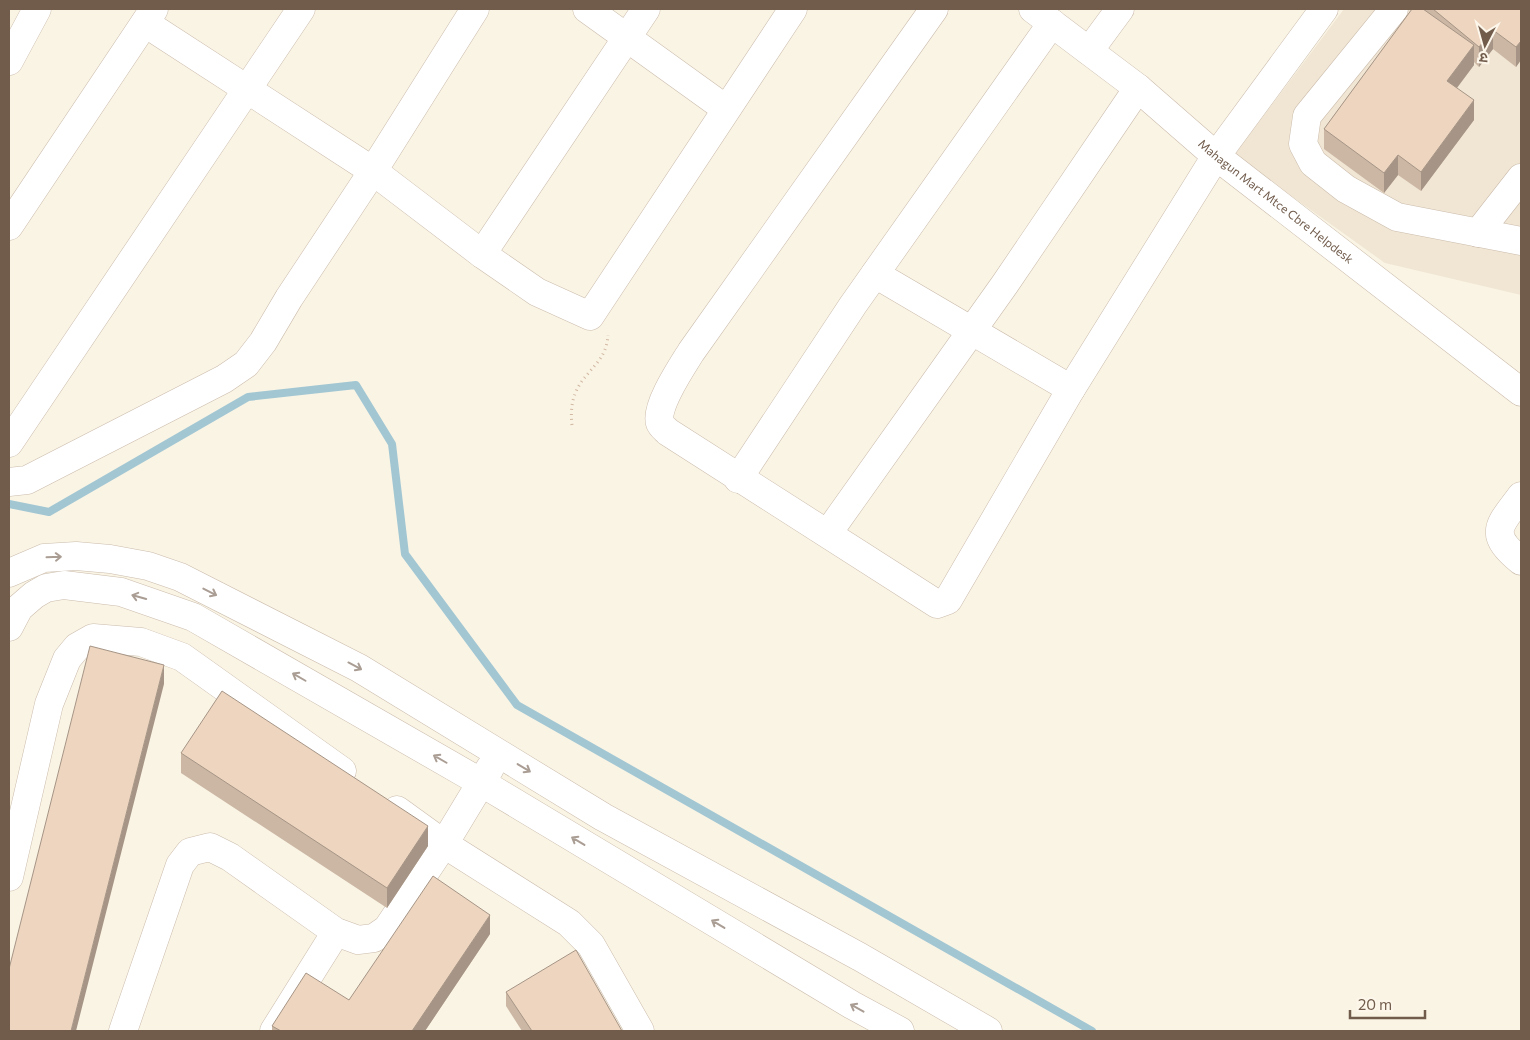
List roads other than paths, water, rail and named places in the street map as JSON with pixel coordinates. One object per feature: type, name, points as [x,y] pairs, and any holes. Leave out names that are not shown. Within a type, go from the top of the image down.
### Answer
[{"type":"street","points":[[9,61],[37,9]]},
{"type":"street","points":[[9,443],[301,9]]},
{"type":"street","points":[[9,482],[27,480],[224,379],[246,364],[263,342],[288,298],[373,171],[475,9]]},
{"type":"street","points":[[587,9],[628,36],[726,109]]},
{"type":"street","points":[[482,254],[646,9]]},
{"type":"street","points":[[9,226],[150,16],[245,90],[373,171],[482,254],[538,292],[590,316],[793,9]]},
{"type":"street","points":[[934,9],[691,352],[677,374],[659,413],[660,423],[668,432],[937,604],[948,600],[1071,389],[1216,156],[1324,9]]},
{"type":"street","points":[[1089,51],[1120,9]]},
{"type":"street","points":[[1394,9],[1308,116],[1303,144],[1313,163],[1346,189],[1397,217],[1521,241]]},
{"type":"street","points":[[738,478],[875,274],[1043,16]]},
{"type":"street","name":"Mahagun Mart Mtce Cbre Helpdesk","points":[[1043,16],[1138,88],[1216,156],[1521,392]]},
{"type":"street","points":[[828,533],[973,330],[1138,88]]},
{"type":"street","points":[[1478,233],[1521,178]]},
{"type":"street","points":[[875,274],[1071,389]]},
{"type":"street","points":[[1521,496],[1500,524],[1499,536],[1504,547],[1521,561]]},
{"type":"street","points":[[9,574],[19,567],[44,558],[76,556],[110,558],[148,566],[180,577],[359,668],[603,816],[860,957],[988,1031]]},
{"type":"street","points":[[15,605],[46,588],[64,585],[121,592],[193,616],[482,783],[852,1005],[900,1031]]},
{"type":"street","points":[[9,877],[49,704],[67,659],[77,647],[93,638],[141,642],[182,657],[444,844],[569,923],[591,945],[640,1031]]},
{"type":"street","points":[[123,1031],[180,865],[190,852],[210,847],[230,857],[336,932],[358,940],[374,938],[387,929],[444,844],[482,783],[498,753]]},
{"type":"street","points":[[274,1031],[336,932]]},
{"type":"waterway","points":[[9,504],[49,512],[248,397],[356,385],[392,444],[405,554],[517,705],[1092,1031]]}]
